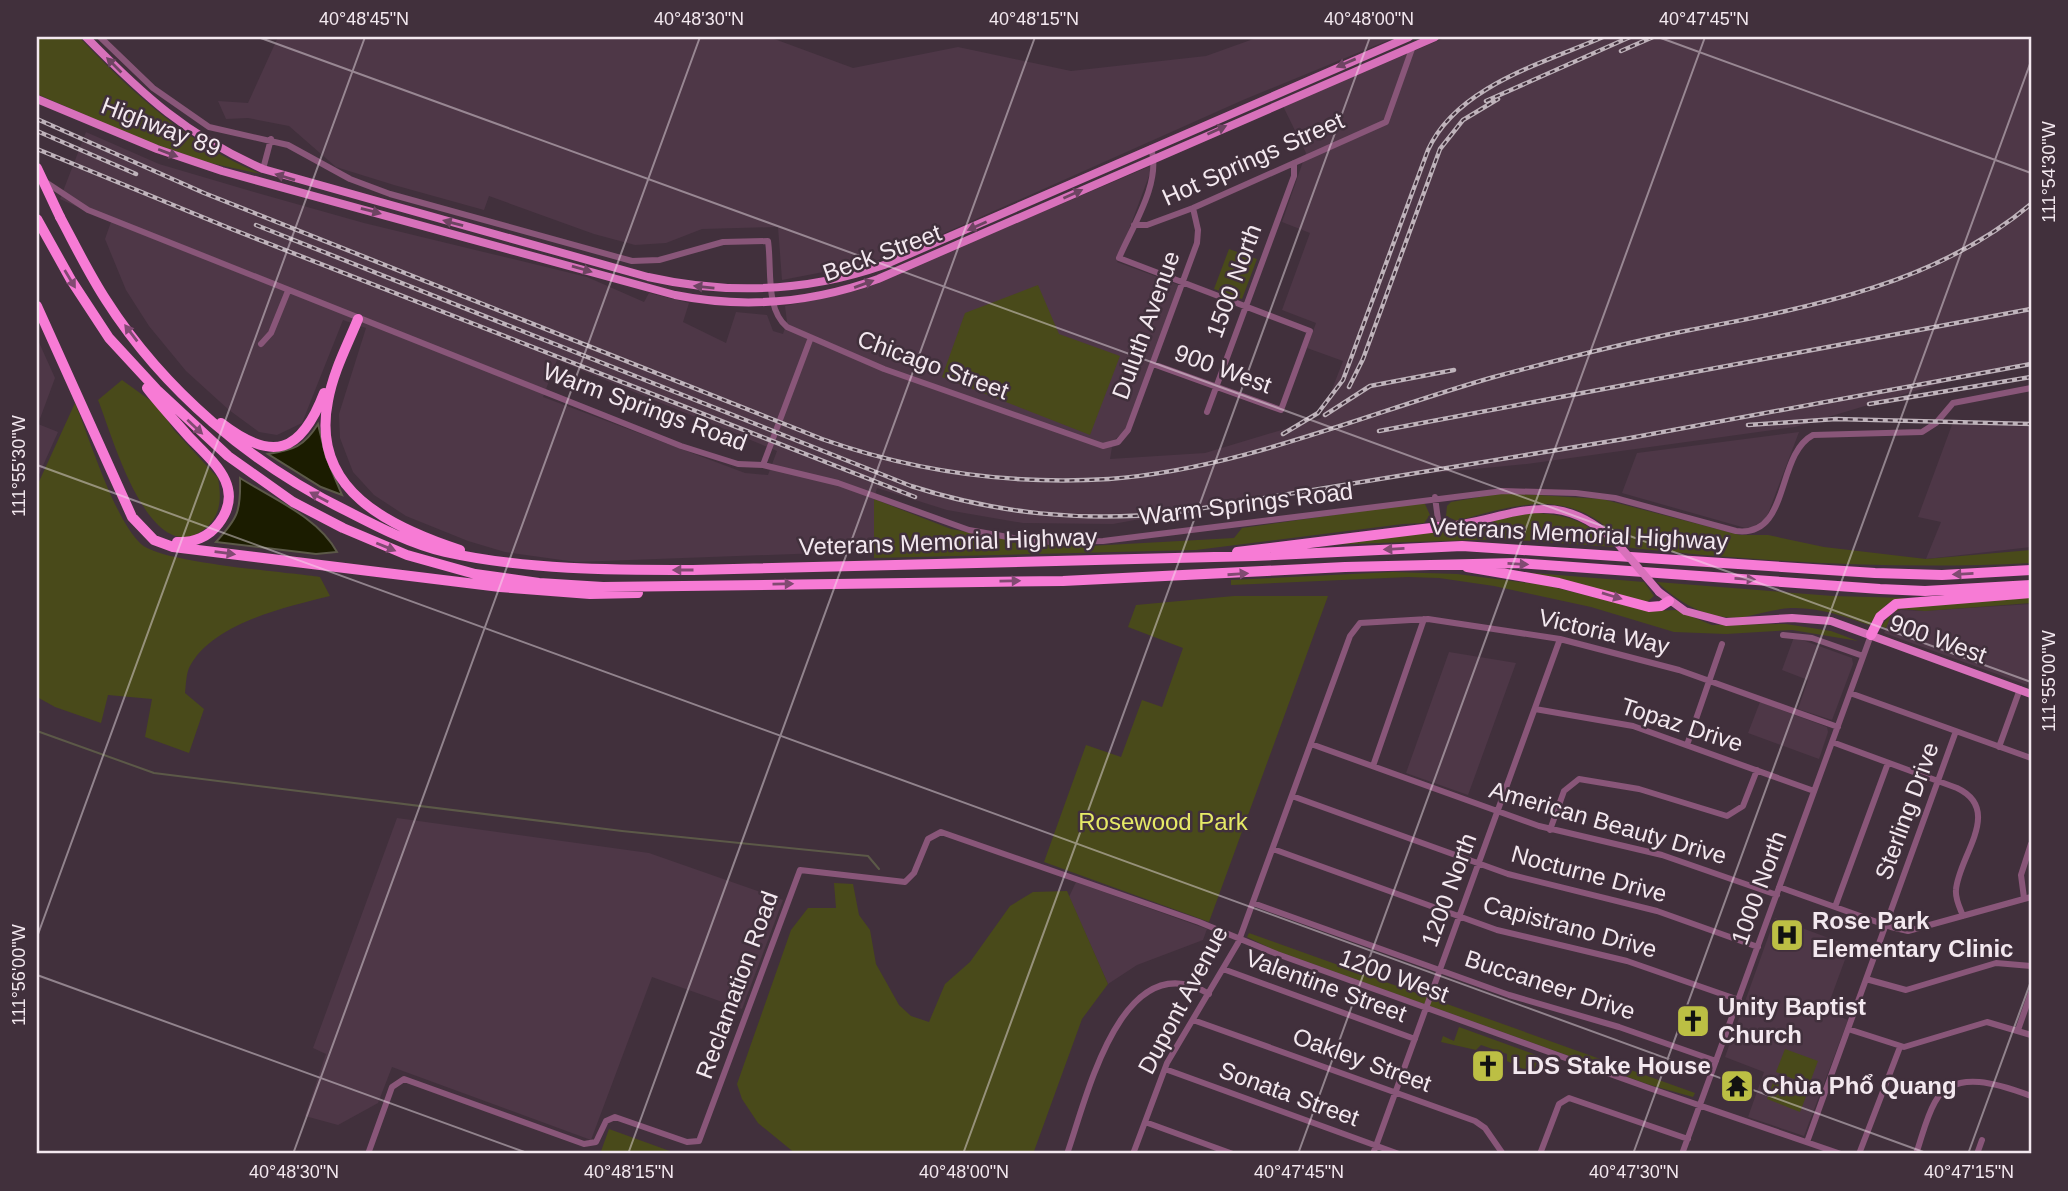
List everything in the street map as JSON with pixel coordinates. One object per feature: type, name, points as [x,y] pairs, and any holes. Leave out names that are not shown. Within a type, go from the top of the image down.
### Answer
[{"type":"highway","name":"Veterans Memorial Highway","points":[[37,168],[60,217],[107,301],[152,360],[244,451],[315,496],[382,529],[441,551],[497,562],[610,570],[693,570],[1212,556],[1462,546],[1875,573],[1942,575],[2031,570]]},
{"type":"highway","name":"Veterans Memorial Highway","points":[[37,219],[71,281],[129,361],[195,427],[243,469],[315,514],[407,555],[475,574],[574,587],[1063,581],[1516,563],[1610,572],[1925,591],[2031,585]]},
{"type":"highway","points":[[37,306],[132,517],[142,532],[154,540],[173,547],[550,592],[624,593],[686,590],[715,585]]},
{"type":"highway","points":[[152,360],[244,440],[273,447],[292,442],[306,432],[316,416],[356,318]]},
{"type":"highway","points":[[356,318],[333,379],[325,425],[332,458],[345,486],[369,509],[394,523],[497,562]]},
{"type":"highway","points":[[128,505],[150,534],[166,541],[186,542],[210,532],[220,523],[226,510],[228,491],[221,469],[162,406],[129,361]]},
{"type":"highway","points":[[1212,556],[1260,547],[1438,527]]},
{"type":"highway","points":[[1449,564],[1559,583],[1649,607],[1661,606],[1669,601]]},
{"type":"highway","points":[[1871,635],[1880,617],[1896,604],[2031,593]]},
{"type":"main road","name":"Highway 89","points":[[86,37],[173,120],[211,144],[263,169]]},
{"type":"main road","name":"Beck Street","points":[[263,169],[648,277],[706,287],[772,288],[834,279],[884,265],[1409,37]]},
{"type":"main road","name":"Beck Street","points":[[274,184],[676,295],[728,302],[773,303],[820,296],[878,279],[1435,37]]},
{"type":"main road","name":"Highway 89","points":[[37,99],[173,155],[274,184]]},
{"type":"main road","name":"900 West","points":[[1438,527],[1464,524],[1522,509],[1553,509],[1582,517],[1618,544],[1669,601],[1696,615],[1726,622],[1812,618],[1871,635],[2031,694]]},
{"type":"street","points":[[100,37],[153,88],[198,121],[231,134],[271,139],[294,147],[378,190],[624,259],[650,262],[723,242],[768,241],[773,303]]},
{"type":"street","name":"Hot Springs Street","points":[[1133,225],[1147,225],[1193,208],[1386,122],[1413,46]]},
{"type":"street","points":[[263,169],[271,139]]},
{"type":"street","points":[[1151,148],[1154,158],[1153,175],[1119,258],[1246,307]]},
{"type":"street","name":"1500 North","points":[[1206,412],[1294,176],[1294,163]]},
{"type":"street","name":"Warm Springs Road","points":[[37,178],[88,209],[681,446],[738,464],[763,465],[838,483],[969,530],[1019,540],[1054,543],[1158,535],[1351,511],[1435,497],[1503,491],[1576,493],[1615,498],[1736,531],[1752,531],[1768,521],[1799,445],[1813,435],[1922,432],[1936,423],[1953,403],[2031,388]]},
{"type":"street","name":"Duluth Avenue","points":[[1110,446],[1118,442],[1128,430],[1182,283],[1198,236],[1193,208]]},
{"type":"street","points":[[261,344],[271,333],[288,291]]},
{"type":"street","name":"Chicago Street","points":[[773,303],[780,321],[810,340],[1097,444],[1110,446]]},
{"type":"street","name":"900 West","points":[[1153,364],[1281,410],[1310,331],[1246,307]]},
{"type":"street","points":[[763,465],[810,340]]},
{"type":"street","points":[[1435,497],[1438,527]]},
{"type":"street","points":[[1373,766],[1424,619]]},
{"type":"street","name":"Victoria Way","points":[[1354,628],[1366,621],[1424,619],[1560,639],[1670,667],[1838,727]]},
{"type":"street","name":"Dupont Avenue","points":[[1133,1154],[1165,1069],[1241,937],[1354,628]]},
{"type":"street","name":"900 West","points":[[1783,635],[1812,638],[1863,656]]},
{"type":"street","name":"1000 North","points":[[1682,1154],[1871,635]]},
{"type":"street","name":"1200 North","points":[[1373,1154],[1560,639]]},
{"type":"street","points":[[1687,745],[1722,644]]},
{"type":"street","points":[[1999,747],[2020,690]]},
{"type":"street","points":[[1850,692],[2031,758]]},
{"type":"street","name":"Topaz Drive","points":[[1535,709],[1625,724],[1814,791]]},
{"type":"street","name":"Sterling Drive","points":[[1807,1142],[1956,731]]},
{"type":"street","points":[[1832,742],[1966,792],[1973,800],[1979,815],[1977,830],[1956,886],[1963,916]]},
{"type":"street","name":"American Beauty Drive","points":[[1311,744],[1550,830],[1662,855],[1777,895]]},
{"type":"street","points":[[1835,907],[1888,762]]},
{"type":"street","points":[[1550,830],[1564,791],[1579,779],[1639,789],[1727,816],[1743,806],[1757,770]]},
{"type":"street","name":"Nocturne Drive","points":[[1292,796],[1546,885],[1657,911],[1758,947]]},
{"type":"street","name":"1200 West","points":[[935,834],[945,832],[1023,859],[1241,937],[1276,954],[1841,1154]]},
{"type":"street","name":"Reclamation Road","points":[[368,1154],[392,1087],[400,1080],[408,1080],[584,1144],[596,1142],[606,1121],[615,1117],[687,1142],[699,1141],[800,870],[905,882],[914,873],[928,838],[935,834]]},
{"type":"street","points":[[1779,887],[1886,926],[1902,930],[1920,930],[2028,897],[2021,875],[2031,844]]},
{"type":"street","name":"Capistrano Drive","points":[[1273,849],[1530,939],[1636,964],[1739,1000]]},
{"type":"street","name":"Buccaneer Drive","points":[[1253,903],[1440,970],[1716,1061]]},
{"type":"street","points":[[1866,979],[1906,990],[1996,963],[2031,966]]},
{"type":"street","name":"Valentine Street","points":[[1223,970],[1415,1039]]},
{"type":"street","points":[[1067,1154],[1109,1037],[1124,1012],[1147,993],[1167,986],[1191,986],[1209,994]]},
{"type":"street","points":[[2018,1030],[2031,993]]},
{"type":"street","name":"Oakley Street","points":[[1194,1020],[1479,1123],[1488,1131],[1501,1154]]},
{"type":"street","points":[[1848,1029],[1900,1047],[1982,1023],[1998,1023],[2031,1035]]},
{"type":"street","points":[[1859,1154],[1900,1047]]},
{"type":"street","name":"Sonata Street","points":[[1165,1069],[1399,1154]]},
{"type":"street","points":[[1916,1154],[1934,1103],[1946,1091],[1982,1081],[2031,1096]]},
{"type":"street","points":[[1541,1154],[1559,1104],[1566,1098],[1574,1098],[1688,1139]]},
{"type":"street","points":[[1145,1122],[1229,1154]]},
{"type":"street","points":[[1977,1154],[1982,1140]]},
{"type":"shaded area","points":[[278,37],[769,37],[853,68],[958,47],[1071,71],[1206,56],[1259,37],[1396,37],[1243,100],[911,248],[870,263],[782,280],[778,227],[702,229],[666,243],[635,245],[594,234],[489,196],[484,210],[394,185],[336,167],[289,126],[248,118],[226,119],[218,101],[248,103]]},
{"type":"shaded area","points":[[1447,37],[2031,37],[2031,363],[1968,375],[1795,427],[1527,464],[1342,482],[1113,524],[1023,523],[947,510],[877,488],[874,499],[874,551],[576,562],[505,552],[468,541],[406,516],[374,495],[353,472],[340,438],[339,414],[366,328],[343,320],[302,423],[277,435],[259,432],[229,410],[186,371],[149,326],[126,290],[105,239],[111,222],[60,199],[86,132],[159,164],[254,192],[364,223],[587,277],[644,302],[649,293],[689,303],[683,322],[726,343],[736,312],[767,315],[773,331],[783,334],[787,322],[785,306],[859,290],[1153,165],[1117,262],[1179,285],[1127,429],[1113,441],[1110,459],[1205,453],[1321,418],[1343,361],[1307,348],[1316,323],[1282,310],[1310,233],[1282,222],[1306,153],[1283,106]],"holes":[[[557,360],[777,451],[768,475],[745,473],[543,397]]]},
{"type":"shaded area","points":[[37,338],[55,378],[38,424],[58,432],[37,479]]},
{"type":"shaded area","points":[[1953,422],[2031,427],[2031,547],[1926,559],[1941,522],[1918,517]]},
{"type":"shaded area","points":[[318,424],[326,457],[342,495],[321,487],[268,454],[303,443]]},
{"type":"shaded area","points":[[1799,432],[1766,519],[1749,529],[1622,493],[1637,453]]},
{"type":"shaded area","points":[[240,478],[307,519],[329,540],[337,552],[316,554],[216,542],[237,513]]},
{"type":"shaded area","points":[[2031,604],[2031,672],[2027,685],[1884,633],[1892,613],[1901,610]]},
{"type":"shaded area","points":[[1794,637],[1852,658],[1853,664],[1832,720],[1798,709],[1808,680],[1782,670]]},
{"type":"shaded area","points":[[1449,652],[1516,663],[1468,795],[1406,773]]},
{"type":"shaded area","points":[[1760,702],[1827,727],[1828,732],[1819,759],[1748,733]]},
{"type":"shaded area","points":[[397,818],[649,853],[783,900],[742,1009],[652,977],[591,1140],[392,1067],[378,1103],[338,1125],[305,1116],[326,1054],[313,1048]]},
{"type":"shaded area","points":[[1076,882],[1207,929],[1203,940],[1137,965],[1108,984],[1069,897]]},
{"type":"shaded area","points":[[1775,918],[1850,946],[1826,1011],[1848,1020],[1804,1136],[1748,1117],[1764,1072],[1725,1057]]},
{"type":"green space","points":[[37,37],[79,37],[163,116],[209,147],[261,174],[210,163],[143,140],[37,94]]},
{"type":"green space","points":[[1229,249],[1257,259],[1242,299],[1214,289]]},
{"type":"green space","points":[[1038,285],[1059,334],[1120,356],[1090,435],[942,377],[965,313]]},
{"type":"green space","points":[[122,380],[158,406],[174,430],[218,478],[219,504],[212,522],[187,537],[168,533],[151,517],[136,495],[124,468],[98,400]]},
{"type":"green space","points":[[75,403],[112,498],[141,544],[153,551],[198,561],[320,577],[330,596],[252,619],[215,638],[201,651],[190,666],[186,679],[185,693],[204,709],[189,753],[145,737],[152,699],[108,695],[101,723],[55,707],[37,697],[37,486]]},
{"type":"green space","points":[[1503,493],[1602,499],[1740,535],[1768,535],[1824,547],[1926,559],[2031,550],[2031,563],[1881,565],[1731,557],[1632,548],[1583,512],[1547,504],[1511,507],[1457,521],[1446,516],[1447,506],[1451,502]]},
{"type":"green space","points":[[874,499],[951,529],[1026,543],[1089,546],[1234,538],[1242,528],[1412,504],[1425,504],[1430,515],[1424,523],[1196,550],[874,558]]},
{"type":"green space","points":[[1524,513],[1550,514],[1573,520],[1594,530],[1614,547],[1502,539],[1321,545],[1390,535],[1460,530]]},
{"type":"green space","points":[[1393,572],[1457,574],[1545,585],[1649,611],[1676,610],[1712,625],[1786,624],[1831,631],[1858,641],[1792,630],[1726,634],[1674,632],[1591,607],[1494,586],[1439,578],[1231,585],[1231,580]]},
{"type":"green space","points":[[1522,572],[1644,582],[1654,596],[1647,602]]},
{"type":"green space","points":[[1657,582],[1833,596],[1908,598],[1887,604],[1869,625],[1831,613],[1801,608],[1731,618],[1696,609]]},
{"type":"green space","name":"Rosewood Park","points":[[1234,596],[1328,596],[1209,922],[1044,862],[1086,745],[1121,757],[1142,700],[1162,707],[1183,648],[1128,627],[1136,605]]},
{"type":"green space","points":[[2031,596],[2031,603],[1925,611],[1901,609],[1893,613],[1897,608]]},
{"type":"green space","points":[[1892,614],[1886,628],[1881,626]]},
{"type":"green space","points":[[834,883],[853,884],[859,915],[870,930],[876,964],[899,1005],[911,1016],[929,1022],[945,984],[970,962],[1010,906],[1033,892],[1067,891],[1108,984],[1082,1019],[1033,1154],[796,1154],[758,1123],[742,1099],[737,1084],[791,930],[808,908],[836,908]]},
{"type":"green space","points":[[1249,933],[1695,1093],[1693,1097],[1650,1085],[1274,950],[1247,937]]},
{"type":"green space","points":[[1459,1027],[1539,1056],[1533,1074],[1507,1061],[1507,1054],[1481,1045],[1476,1050],[1441,1042],[1443,1036],[1454,1041]]},
{"type":"green space","points":[[1785,1049],[1818,1061],[1809,1085],[1776,1072]]},
{"type":"green space","points":[[1775,1077],[1809,1089],[1800,1112],[1767,1099]]},
{"type":"green space","points":[[609,1129],[678,1154],[600,1154]]},
{"type":"waterway","points":[[37,731],[154,773],[622,831],[868,856],[879,869]]},
{"type":"railway","points":[[1283,434],[1318,413],[1343,380],[1428,150],[1441,128],[1459,109],[1504,79],[1603,37]]},
{"type":"railway","points":[[1486,101],[1630,37]]},
{"type":"railway","points":[[1621,51],[1653,37]]},
{"type":"railway","points":[[1349,387],[1363,359],[1440,149],[1463,120],[1498,99]]},
{"type":"railway","points":[[37,119],[204,193],[822,439],[928,468],[1036,480],[1109,479],[1207,464],[1303,438],[1446,391],[1589,352],[1776,313],[1867,290],[1953,255],[1993,232],[2031,204]]},
{"type":"railway","points":[[37,131],[136,174]]},
{"type":"railway","points":[[37,149],[229,228],[915,497]]},
{"type":"railway","points":[[256,225],[911,486],[944,496],[1008,509],[1073,516],[1173,513],[1630,438],[2031,364]]},
{"type":"railway","points":[[1379,431],[2031,309]]},
{"type":"railway","points":[[1325,415],[1370,386],[1454,370]]},
{"type":"railway","points":[[1869,404],[2031,377]]},
{"type":"railway","points":[[1748,425],[1836,419],[2031,424]]},
{"type":"place","name":"Rose Park Elementary Clinic","points":[[1787,935]]},
{"type":"place","name":"Unity Baptist Church","points":[[1693,1021]]},
{"type":"place","name":"LDS Stake House","points":[[1488,1066]]},
{"type":"place","name":"Chùa Phổ Quang","points":[[1737,1086]]}]
